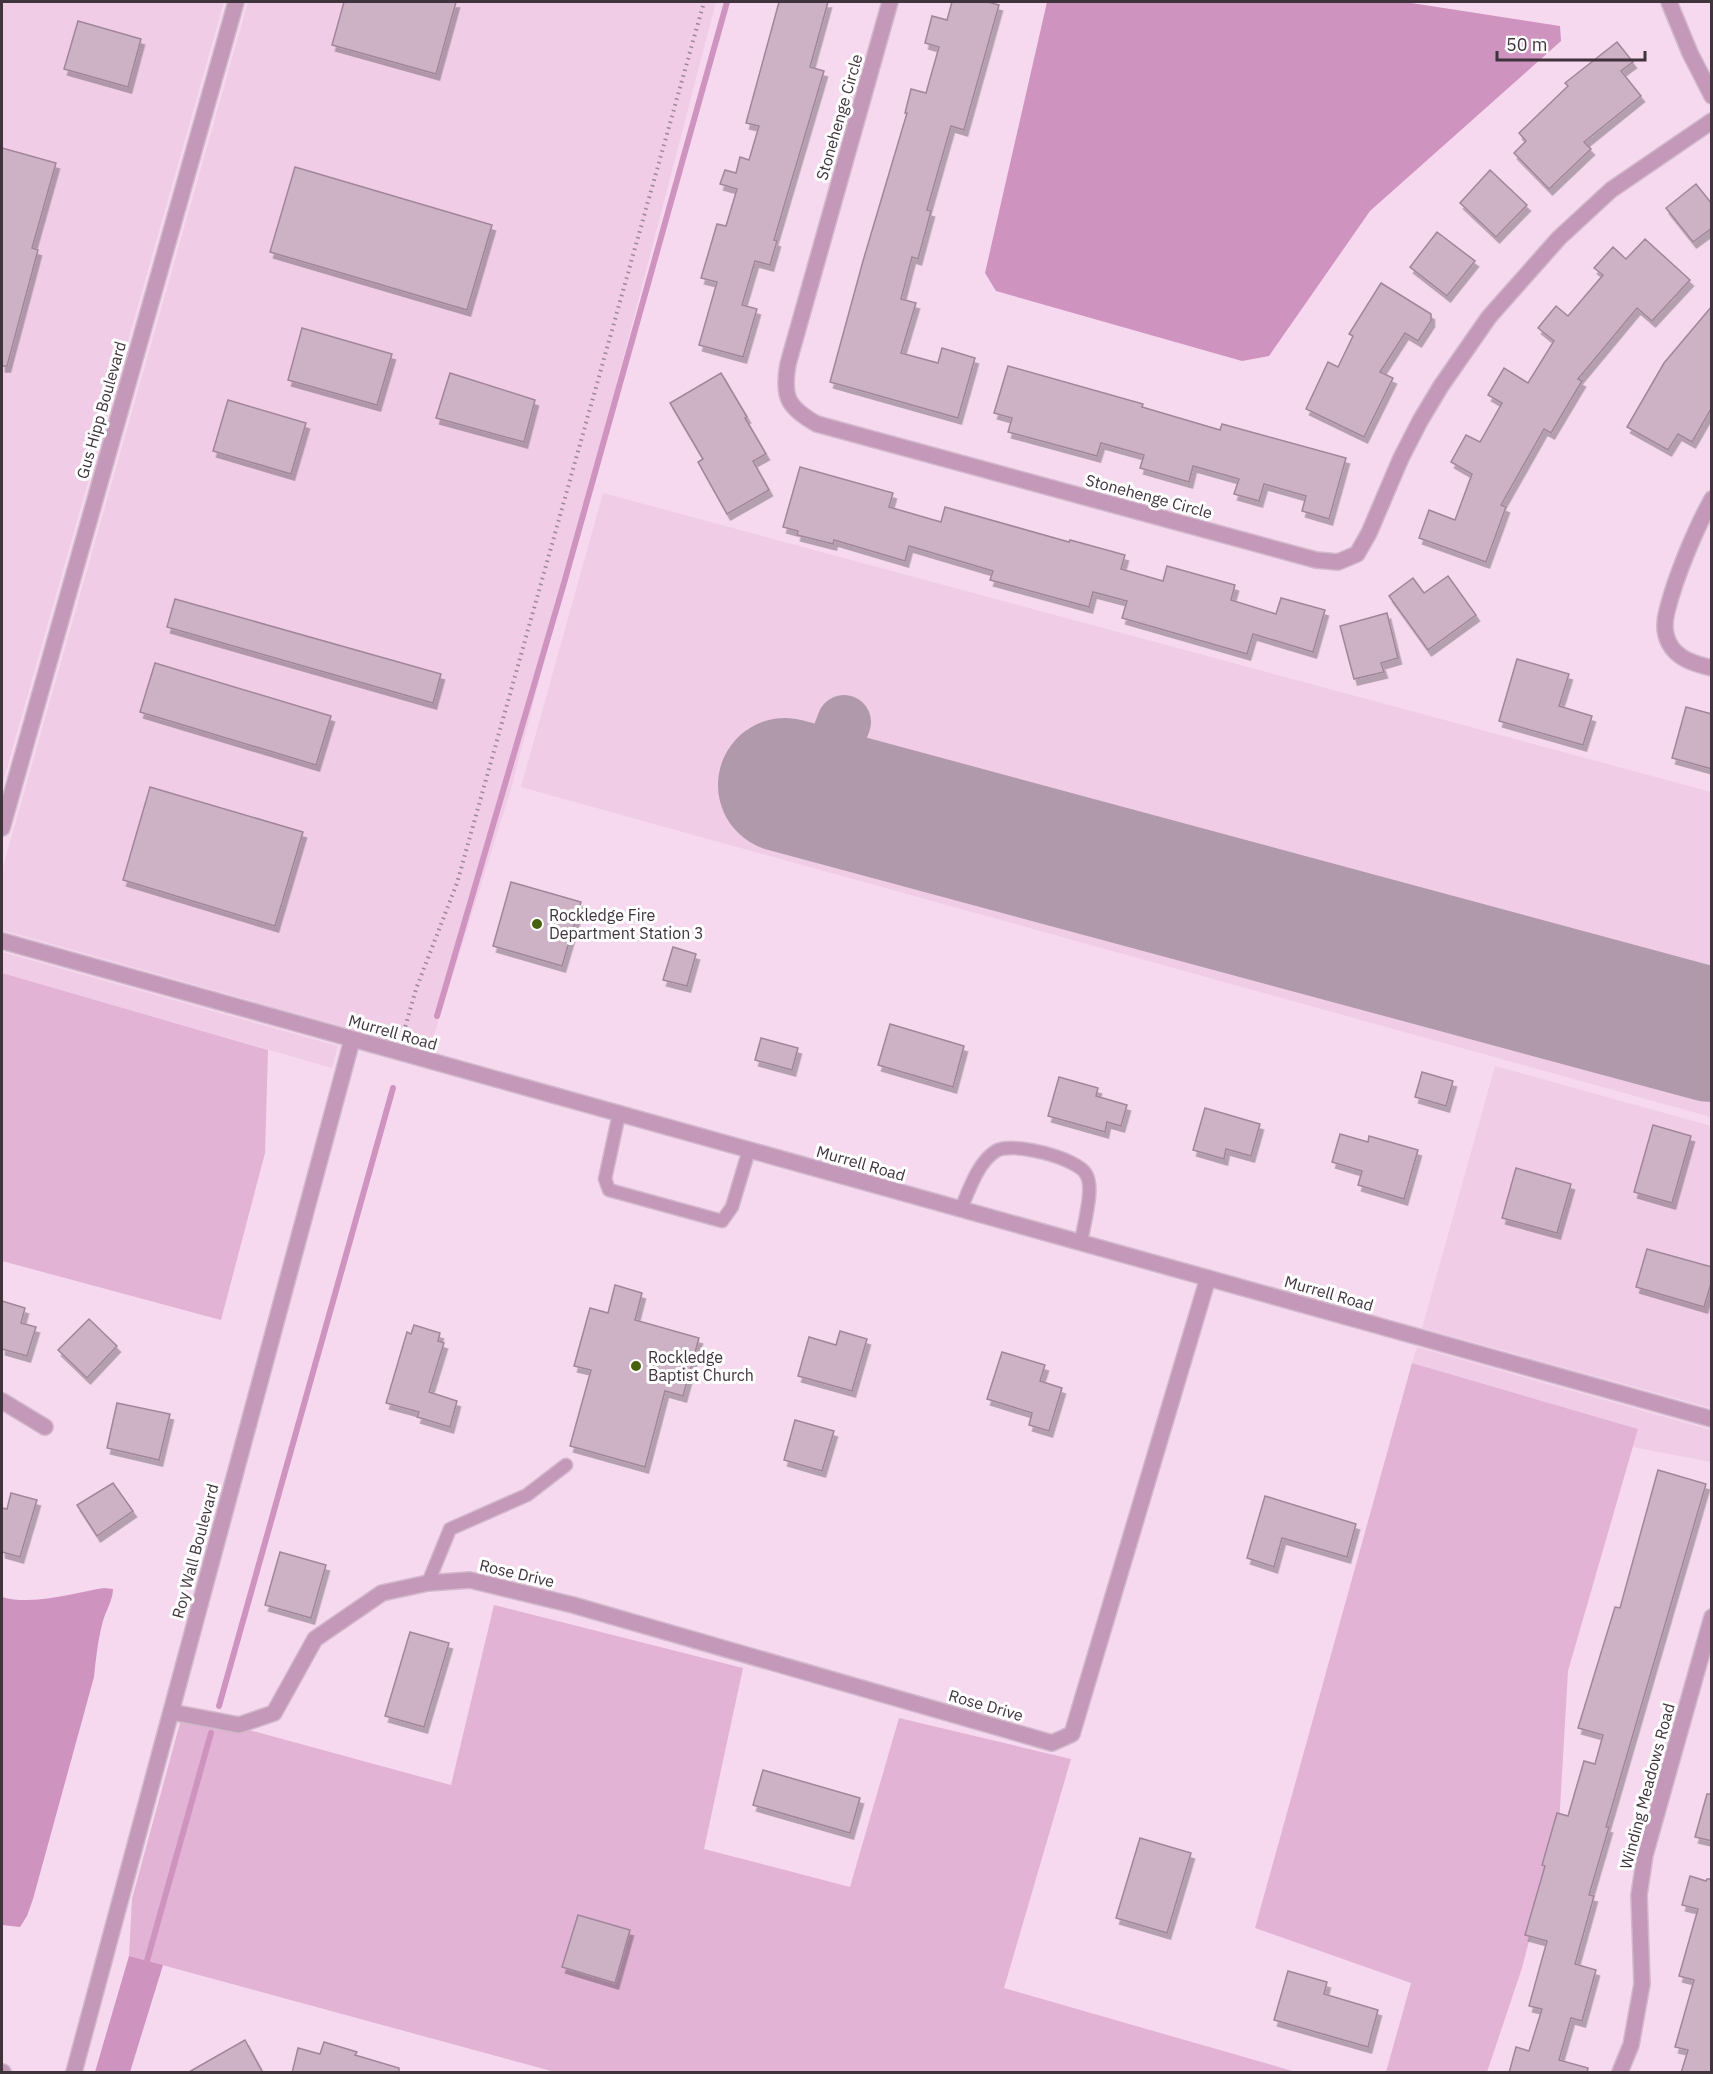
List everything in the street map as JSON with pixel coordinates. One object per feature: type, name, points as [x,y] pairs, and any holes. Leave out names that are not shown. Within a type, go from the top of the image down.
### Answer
[{"type":"street","name":"Gus Hipp Boulevard","points":[[2,828],[236,2]]},
{"type":"street","name":"Stonehenge Circle","points":[[890,2],[788,364],[785,382],[789,402],[799,414],[817,424],[1316,560],[1338,562],[1357,554],[1369,533],[1419,421],[1440,386],[1489,317],[1559,238],[1611,190],[1712,122]]},
{"type":"street","points":[[1669,2],[1690,53],[1712,96]]},
{"type":"street","points":[[1712,499],[1686,555],[1666,612],[1664,628],[1669,642],[1678,655],[1712,668]]},
{"type":"street","name":"Murrell Road","points":[[2,941],[1712,1419]]},
{"type":"street","name":"Roy Wall Boulevard","points":[[74,2073],[352,1040]]},
{"type":"street","name":"Rose Drive","points":[[171,1712],[238,1725],[274,1713],[315,1639],[382,1593],[428,1583],[470,1580],[573,1605],[1052,1743],[1072,1734],[1208,1278]]},
{"type":"street","points":[[2,1401],[45,1427]]},
{"type":"street","name":"Winding Meadows Road","points":[[1620,2073],[1630,2045],[1642,1984],[1639,1895],[1646,1855],[1712,1617]]},
{"type":"lane","points":[[619,1114],[605,1179],[609,1190],[722,1221],[732,1206],[749,1150]]},
{"type":"lane","points":[[961,1209],[973,1180],[985,1162],[997,1150],[1012,1147],[1060,1157],[1079,1166],[1087,1175],[1090,1189],[1081,1243]]},
{"type":"lane","points":[[428,1583],[450,1528],[527,1495],[566,1465]]},
{"type":"path","points":[[398,1053],[416,988],[457,883],[704,2]]},
{"type":"shaded area","points":[[2,2],[224,2],[2,786]]},
{"type":"shaded area","points":[[248,2],[716,2],[511,789],[429,1051],[2,930],[2,870]]},
{"type":"shaded area","points":[[1047,2],[1405,2],[1560,26],[1561,41],[1370,211],[1269,356],[1242,361],[996,291],[985,273]]},
{"type":"shaded area","points":[[603,493],[1711,792],[1711,1117],[521,787]]},
{"type":"shaded area","points":[[2,952],[338,1046],[332,1068],[2,973]]},
{"type":"shaded area","points":[[2,973],[268,1050],[265,1153],[221,1320],[2,1261]]},
{"type":"shaded area","points":[[1495,1066],[1711,1126],[1711,1408],[1422,1328]]},
{"type":"shaded area","points":[[1417,1347],[1711,1430],[1711,1462],[1633,1447],[1638,1429],[1412,1363]]},
{"type":"shaded area","points":[[1412,1363],[1638,1429],[1568,1671],[1559,1826],[1522,1968],[1487,2072],[1386,2072],[1411,1983],[1255,1928]]},
{"type":"shaded area","points":[[104,1588],[113,1589],[113,1593],[101,1628],[94,1677],[33,1899],[20,1927],[2,1925],[2,1597],[39,1599]]},
{"type":"shaded area","points":[[494,1605],[743,1668],[704,1849],[850,1887],[899,1718],[1071,1759],[1004,1988],[1296,2072],[555,2072],[129,1956],[132,1899],[183,1712],[451,1785]]},
{"type":"shaded area","points":[[129,1956],[163,1965],[130,2072],[95,2072]]},
{"type":"building","points":[[344,2],[456,2],[436,74],[332,45]]},
{"type":"building","points":[[779,2],[828,2],[810,67],[824,71],[774,240],[777,241],[770,265],[755,261],[742,305],[757,309],[743,357],[699,345],[717,282],[701,278],[717,224],[726,226],[737,189],[720,184],[725,170],[736,173],[740,157],[749,160],[759,126],[746,123]]},
{"type":"building","points":[[952,2],[988,2],[999,5],[964,130],[951,126],[927,210],[931,211],[918,259],[912,257],[901,299],[916,303],[901,353],[938,363],[942,348],[975,358],[958,418],[830,382],[907,113],[905,113],[911,89],[926,93],[939,47],[925,43],[932,16],[947,20]]},
{"type":"building","points":[[78,21],[141,39],[128,87],[64,69]]},
{"type":"building","points":[[1617,42],[1633,62],[1621,71],[1641,96],[1584,142],[1591,149],[1549,189],[1514,153],[1526,141],[1519,133],[1568,86],[1565,83]]},
{"type":"building","points":[[2,148],[56,163],[32,248],[38,250],[7,366],[2,366]]},
{"type":"building","points":[[295,167],[492,225],[467,310],[270,252]]},
{"type":"building","points":[[1490,170],[1527,205],[1496,237],[1460,203]]},
{"type":"building","points":[[1696,184],[1712,204],[1712,228],[1693,242],[1666,208]]},
{"type":"building","points":[[1437,232],[1475,261],[1447,296],[1410,267]]},
{"type":"building","points":[[1645,239],[1690,280],[1652,321],[1637,308],[1578,379],[1582,381],[1551,433],[1544,429],[1501,505],[1506,507],[1486,562],[1419,538],[1429,510],[1455,520],[1472,474],[1451,462],[1466,435],[1480,442],[1502,403],[1488,395],[1504,368],[1528,383],[1554,341],[1538,328],[1556,306],[1568,316],[1603,275],[1594,268],[1613,247],[1626,259]]},
{"type":"building","points":[[1381,283],[1431,314],[1431,321],[1418,341],[1405,333],[1380,372],[1393,378],[1364,437],[1306,409],[1328,362],[1338,367],[1353,336],[1349,334]]},
{"type":"building","points":[[1712,306],[1712,407],[1692,442],[1678,434],[1668,450],[1627,427],[1664,363]]},
{"type":"building","points":[[302,328],[392,354],[377,405],[288,380]]},
{"type":"building","points":[[1008,366],[1143,404],[1142,407],[1220,430],[1222,424],[1346,458],[1329,519],[1302,511],[1306,496],[1264,484],[1259,501],[1234,494],[1239,479],[1193,466],[1189,482],[1140,468],[1144,455],[1101,443],[1097,456],[1008,432],[1012,418],[994,413]]},
{"type":"building","points":[[450,373],[535,400],[524,442],[436,418]]},
{"type":"building","points":[[721,373],[766,454],[753,461],[769,490],[727,514],[698,462],[703,459],[670,403]]},
{"type":"building","points":[[228,400],[306,423],[291,474],[213,451]]},
{"type":"building","points":[[800,467],[893,493],[889,507],[941,522],[945,507],[1069,542],[1070,540],[1125,555],[1121,569],[1163,581],[1167,566],[1235,585],[1231,600],[1276,614],[1281,598],[1325,610],[1313,652],[1253,634],[1247,654],[1122,618],[1127,601],[1093,592],[1089,607],[990,580],[993,571],[909,546],[905,561],[834,540],[833,544],[797,535],[798,531],[783,527]]},
{"type":"building","points":[[1448,576],[1476,615],[1428,650],[1389,596],[1413,578],[1424,593]]},
{"type":"building","points":[[175,599],[441,674],[433,703],[167,627]]},
{"type":"building","points":[[1387,613],[1398,658],[1381,663],[1384,672],[1354,679],[1340,626]]},
{"type":"building","points":[[1517,659],[1569,674],[1559,706],[1592,716],[1583,745],[1499,721]]},
{"type":"building","points":[[155,663],[331,716],[316,765],[140,712]]},
{"type":"building","points":[[1686,707],[1712,714],[1712,769],[1672,758]]},
{"type":"building","points":[[150,787],[303,832],[275,926],[123,880]]},
{"type":"building","name":"Rockledge Fire Department Station 3","points":[[511,882],[581,902],[562,966],[493,946]]},
{"type":"building","points":[[673,947],[696,954],[687,986],[663,980]]},
{"type":"building","points":[[890,1024],[964,1046],[953,1087],[878,1065]]},
{"type":"building","points":[[761,1038],[798,1048],[792,1070],[755,1060]]},
{"type":"building","points":[[1422,1072],[1453,1081],[1446,1106],[1415,1097]]},
{"type":"building","points":[[1059,1077],[1098,1088],[1096,1096],[1127,1105],[1121,1126],[1107,1122],[1105,1132],[1048,1116]]},
{"type":"building","points":[[1205,1108],[1260,1124],[1251,1156],[1226,1149],[1224,1159],[1193,1150]]},
{"type":"building","points":[[1653,1125],[1691,1136],[1672,1203],[1634,1192]]},
{"type":"building","points":[[1340,1134],[1368,1142],[1369,1136],[1418,1150],[1404,1199],[1358,1185],[1362,1171],[1332,1162]]},
{"type":"building","points":[[1516,1168],[1571,1184],[1557,1233],[1502,1218]]},
{"type":"building","points":[[1647,1249],[1712,1267],[1712,1280],[1704,1307],[1636,1287]]},
{"type":"building","points":[[615,1285],[642,1293],[635,1320],[699,1338],[683,1396],[665,1391],[645,1467],[570,1446],[591,1370],[574,1366],[590,1308],[608,1313]]},
{"type":"building","points":[[2,1301],[25,1308],[21,1323],[36,1327],[27,1356],[2,1349]]},
{"type":"building","points":[[89,1319],[117,1346],[87,1378],[58,1350]]},
{"type":"building","points":[[414,1325],[440,1333],[438,1341],[444,1343],[429,1392],[457,1401],[450,1427],[417,1417],[419,1412],[386,1403],[407,1332],[411,1334]]},
{"type":"building","points":[[840,1331],[867,1339],[852,1391],[798,1376],[809,1337],[836,1345]]},
{"type":"building","points":[[1002,1352],[1045,1365],[1040,1381],[1062,1388],[1049,1431],[1029,1425],[1032,1413],[987,1399]]},
{"type":"building","points":[[117,1403],[170,1414],[159,1460],[107,1448]]},
{"type":"building","points":[[795,1420],[834,1431],[822,1471],[784,1460]]},
{"type":"building","points":[[1658,1470],[1706,1484],[1606,1827],[1609,1827],[1589,1895],[1594,1896],[1575,1964],[1596,1970],[1582,2021],[1571,2018],[1559,2060],[1588,2068],[1587,2073],[1509,2073],[1516,2047],[1529,2051],[1542,2009],[1529,2006],[1547,1941],[1525,1935],[1545,1866],[1542,1865],[1557,1813],[1568,1816],[1584,1761],[1595,1764],[1603,1735],[1578,1728],[1615,1607],[1620,1608]]},
{"type":"building","points":[[113,1483],[133,1511],[97,1536],[77,1505]]},
{"type":"building","points":[[11,1493],[37,1500],[20,1557],[2,1552],[2,1508],[7,1509]]},
{"type":"building","points":[[1265,1496],[1356,1524],[1347,1557],[1282,1538],[1274,1567],[1247,1558]]},
{"type":"building","points":[[280,1552],[326,1565],[311,1618],[265,1605]]},
{"type":"building","points":[[410,1632],[449,1643],[424,1727],[385,1716]]},
{"type":"building","points":[[763,1770],[860,1798],[850,1833],[753,1805]]},
{"type":"building","points":[[1707,1794],[1712,1794],[1712,1841],[1695,1837]]},
{"type":"building","points":[[1140,1838],[1191,1853],[1167,1933],[1116,1918]]},
{"type":"building","points":[[1690,1876],[1706,1881],[1712,1879],[1712,2073],[1681,2073],[1688,2050],[1675,2047],[1694,1980],[1679,1976],[1698,1909],[1682,1905]]},
{"type":"building","points":[[578,1915],[630,1930],[615,1983],[562,1967]]},
{"type":"building","points":[[1288,1971],[1327,1982],[1324,1994],[1378,2010],[1368,2047],[1274,2020]]},
{"type":"building","points":[[245,2040],[263,2073],[187,2073]]},
{"type":"building","points":[[324,2042],[357,2052],[355,2055],[399,2068],[399,2073],[292,2073],[298,2048],[320,2054]]},
{"type":"waterway","points":[[437,1016],[564,583],[727,2]]},
{"type":"waterway","points":[[219,1706],[393,1088]]},
{"type":"waterway","points":[[145,1968],[211,1733]]},
{"type":"taxiway","points":[[817,794],[844,722]]},
{"type":"runway","points":[[785,785],[1712,1035]]},
{"type":"place","name":"Rockledge Fire Department Station 3","points":[[537,924]]},
{"type":"place","name":"Rockledge Baptist Church","points":[[636,1366]]}]
